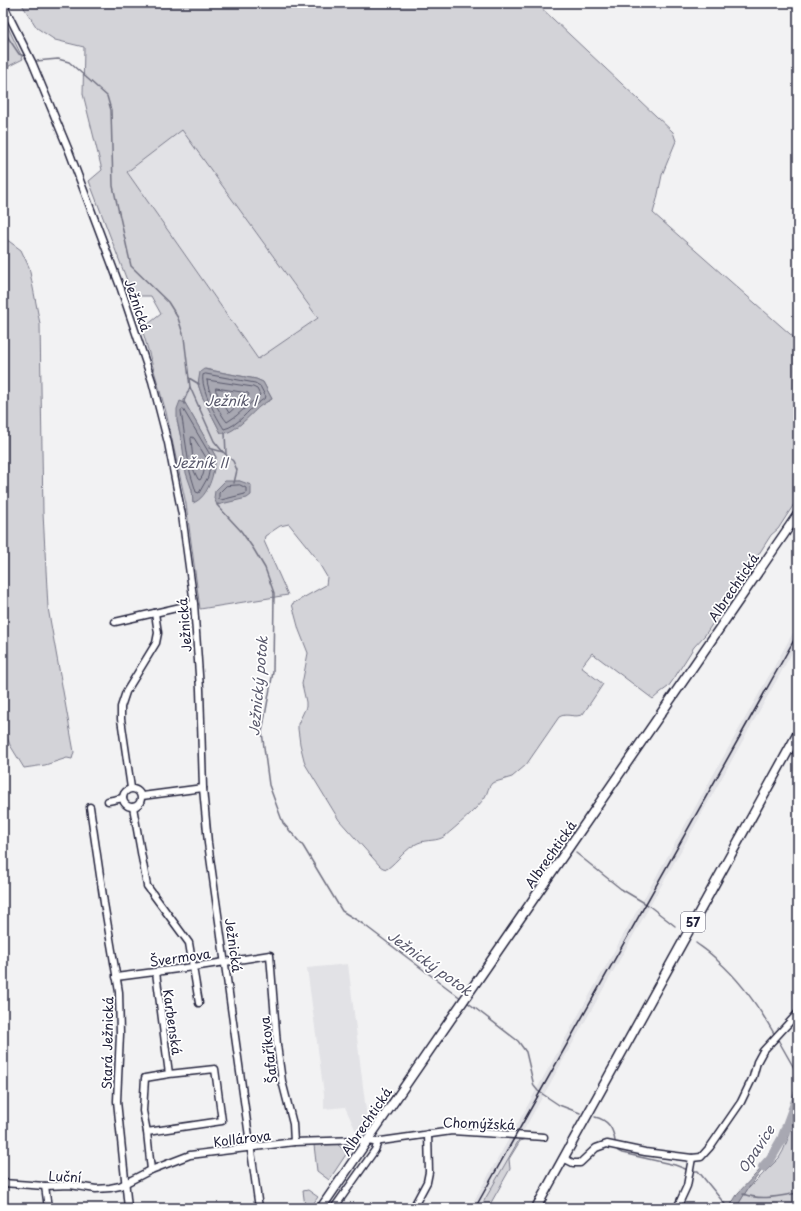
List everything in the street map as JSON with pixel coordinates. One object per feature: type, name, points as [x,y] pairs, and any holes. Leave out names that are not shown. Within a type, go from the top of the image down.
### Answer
[{"type":"main road","name":"Albrechtická","points":[[321,1208],[798,514]]},
{"type":"main road","name":"57","points":[[536,1208],[798,733]]},
{"type":"street","name":"Ježnická","points":[[3,4],[32,62],[69,152],[121,289],[152,381],[168,443],[182,515],[194,604],[200,688],[203,788],[208,843],[259,1208]]},
{"type":"street","points":[[116,622],[194,604]]},
{"type":"street","points":[[131,788],[121,719],[121,706],[129,686],[156,643],[158,633],[155,613]]},
{"type":"street","points":[[131,788],[136,789],[142,796],[141,801],[134,807],[128,806],[124,803],[124,794],[126,790],[131,788]]},
{"type":"street","points":[[142,796],[203,788]]},
{"type":"street","points":[[108,801],[123,798]]},
{"type":"street","name":"Stará Ježnická","points":[[90,807],[119,992],[120,1034],[117,1101],[128,1208]]},
{"type":"street","points":[[134,807],[148,886],[189,943],[199,1003]]},
{"type":"street","name":"Švermova","points":[[116,977],[193,967],[270,954]]},
{"type":"street","name":"Šafaříkova","points":[[270,954],[278,1053],[282,1082],[293,1124],[294,1142]]},
{"type":"street","name":"Karbenská","points":[[156,972],[169,1074]]},
{"type":"street","points":[[563,1158],[580,1164],[596,1148],[609,1144],[645,1152],[698,1158],[704,1154],[722,1131],[741,1102],[748,1090],[760,1056],[773,1039],[798,1013]]},
{"type":"street","name":"Karbenská","points":[[147,1132],[222,1121],[215,1069],[145,1078],[143,1111],[151,1170]]},
{"type":"street","name":"Chomýžská","points":[[367,1142],[378,1142],[452,1130],[544,1137]]},
{"type":"street","points":[[413,1208],[427,1182],[429,1172],[428,1134]]},
{"type":"street","name":"Kollárova","points":[[125,1183],[151,1170],[190,1155],[294,1142],[360,1140],[367,1142]]},
{"type":"street","points":[[334,1208],[378,1142]]},
{"type":"street","points":[[677,1208],[687,1186],[692,1158]]},
{"type":"street","name":"Luční","points":[[3,1183],[45,1186],[70,1185],[100,1189],[116,1187],[125,1183]]},
{"type":"street","points":[[45,1186],[48,1208]]},
{"type":"shaded area","points":[[21,3],[536,3],[673,132],[676,141],[662,175],[653,213],[798,341],[798,418],[795,422],[798,426],[798,498],[778,529],[771,535],[743,581],[729,597],[705,635],[694,647],[668,687],[653,699],[592,653],[581,667],[603,684],[583,714],[577,716],[565,715],[559,717],[526,765],[512,777],[492,783],[485,797],[461,823],[445,836],[439,839],[421,842],[414,845],[387,869],[380,866],[339,820],[305,764],[300,744],[298,724],[306,707],[302,684],[308,653],[299,630],[292,604],[326,585],[327,577],[314,555],[289,524],[280,526],[265,536],[264,541],[288,595],[200,609],[186,504],[166,412],[142,329],[161,314],[151,296],[133,296],[89,181],[102,170],[83,94],[84,47],[55,40],[37,28]],"holes":[[[182,130],[318,318],[258,359],[127,172]],[[205,369],[256,379],[263,382],[272,399],[261,405],[238,426],[227,432],[221,433],[202,396],[198,384]],[[185,403],[216,457],[193,503],[192,490],[177,420]],[[240,481],[247,498],[225,482]]]},
{"type":"shaded area","points":[[3,17],[23,59],[9,66],[6,75],[3,78]]},
{"type":"shaded area","points":[[182,129],[318,319],[258,359],[127,172]]},
{"type":"shaded area","points":[[3,239],[6,239],[21,250],[29,267],[40,324],[43,513],[48,608],[74,752],[72,759],[67,758],[45,765],[24,768],[10,745],[3,727]]},
{"type":"shaded area","points":[[798,624],[798,642],[705,808],[480,1208],[470,1208]]},
{"type":"shaded area","points":[[348,964],[368,1127],[359,1138],[345,1107],[324,1109],[324,1094],[307,968]]},
{"type":"shaded area","points":[[798,1090],[798,1175],[793,1179],[798,1187],[798,1204],[777,1208],[736,1208],[747,1190],[779,1158],[783,1151],[797,1109],[795,1097]]},
{"type":"shaded area","points":[[520,1138],[527,1139],[520,1141],[509,1159],[510,1169],[488,1208],[480,1208]]},
{"type":"shaded area","points":[[336,1143],[347,1153],[329,1180],[317,1171],[314,1145]]},
{"type":"shaded area","points":[[308,1190],[318,1197],[310,1208],[305,1206],[303,1191]]},
{"type":"water","name":"Ježník I","points":[[204,369],[256,379],[263,382],[272,399],[259,407],[236,428],[225,433],[221,433],[202,396],[198,384],[200,372]]},
{"type":"water","name":"Ježník II","points":[[180,401],[185,403],[216,457],[214,470],[207,490],[203,496],[193,503],[192,490],[186,473],[182,442],[177,420],[177,409]]},
{"type":"water","points":[[225,481],[240,481],[251,485],[251,495],[247,498],[217,505],[214,498],[215,491]]},
{"type":"water","points":[[771,1158],[747,1190],[736,1208],[729,1208],[738,1193]]},
{"type":"waterway","name":"Ježnický potok","points":[[3,30],[19,54],[27,57]]},
{"type":"waterway","name":"Ježnický potok","points":[[33,59],[36,61],[58,59],[69,62],[107,96],[111,110],[113,186],[131,266],[168,302],[178,318],[184,337],[190,387],[214,441],[233,461],[237,470],[234,483]]},
{"type":"waterway","points":[[189,378],[199,384]]},
{"type":"waterway","points":[[185,404],[184,401],[190,387]]},
{"type":"waterway","points":[[225,433],[226,454]]},
{"type":"waterway","points":[[209,448],[223,452]]},
{"type":"waterway","name":"Ježnický potok","points":[[218,504],[217,505],[241,531],[253,548],[265,568],[274,593],[273,672],[262,732],[269,785],[283,823],[303,846],[342,911],[363,924],[462,999]]},
{"type":"waterway","points":[[576,853],[621,889],[648,905],[675,926]]},
{"type":"waterway","points":[[696,943],[713,956],[742,986],[763,1015],[775,1035]]},
{"type":"waterway","name":"Ježnický potok","points":[[467,1002],[518,1041],[526,1052],[534,1086],[538,1091],[559,1105],[580,1113]]},
{"type":"waterway","points":[[777,1038],[798,1075]]},
{"type":"waterway","name":"Opavice","points":[[763,1167],[771,1158],[782,1139],[798,1095]]},
{"type":"waterway","name":"Ježnický potok","points":[[595,1117],[607,1122],[613,1132],[615,1141]]},
{"type":"waterway","name":"Ježnický potok","points":[[616,1148],[622,1153],[675,1165],[688,1170]]},
{"type":"waterway","name":"Ježnický potok","points":[[693,1171],[698,1171],[728,1208]]},
{"type":"waterway","points":[[743,1194],[764,1198],[798,1193]]},
{"type":"railway","points":[[475,1208],[798,633]]}]
